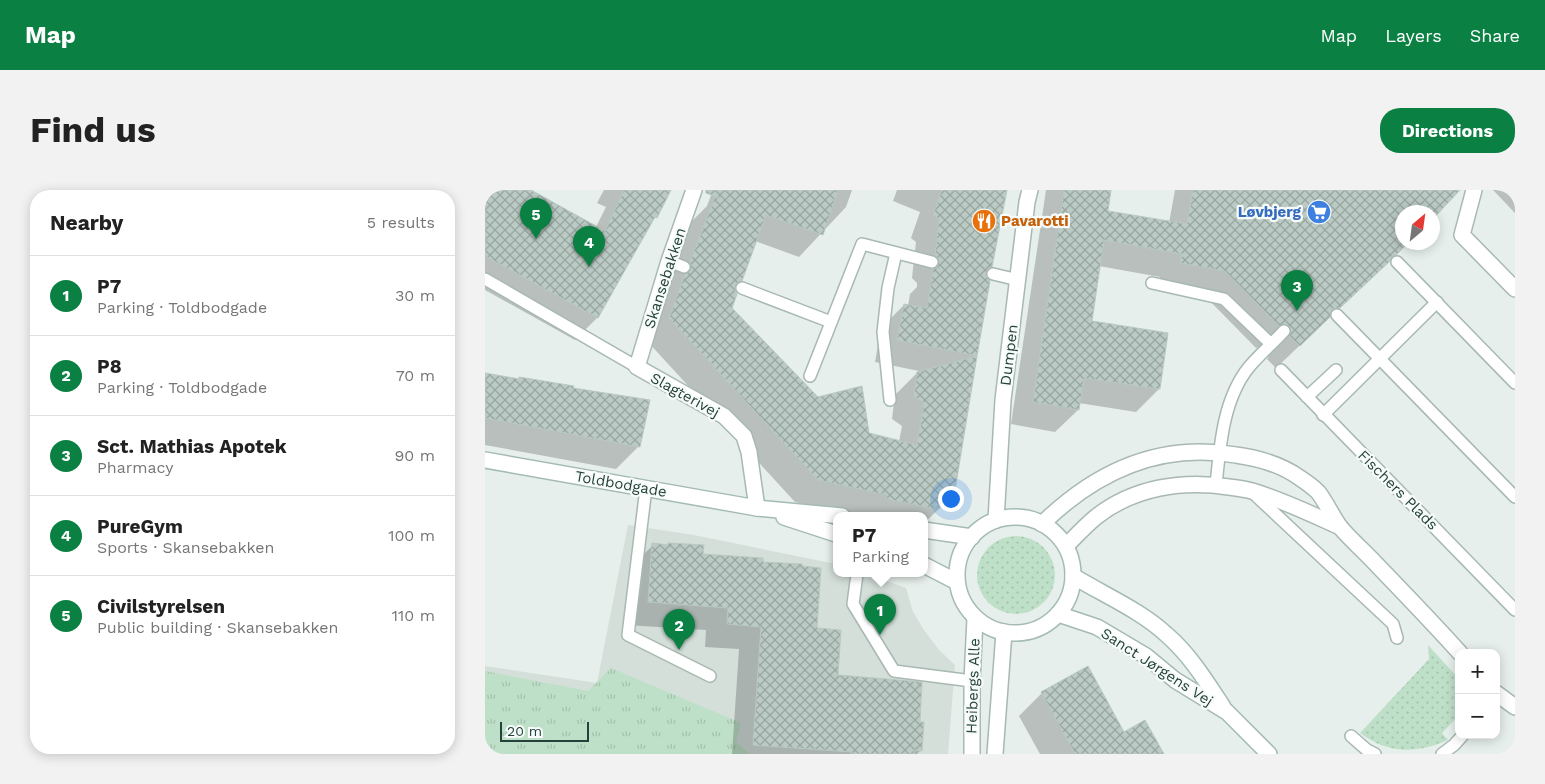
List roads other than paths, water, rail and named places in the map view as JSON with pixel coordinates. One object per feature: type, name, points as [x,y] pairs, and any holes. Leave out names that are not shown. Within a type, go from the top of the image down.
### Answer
[{"type":"street","name":"Skansebakken","points":[[637,367],[669,261],[694,190]]},
{"type":"street","name":"Dumpen","points":[[996,520],[1003,400],[1030,190]]},
{"type":"street","points":[[1474,190],[1462,235],[1515,288]]},
{"type":"street","name":"Slagterivej","points":[[637,367],[724,416],[744,436],[749,452],[757,508]]},
{"type":"street","points":[[1042,524],[1062,504],[1111,473],[1141,460],[1186,452],[1220,452],[1246,456],[1275,464],[1299,476],[1317,491],[1340,527],[1456,649]]},
{"type":"street","name":"Toldbodgade","points":[[485,460],[757,508],[833,515]]},
{"type":"street","points":[[1065,546],[1095,517],[1122,500],[1154,488],[1185,484],[1216,485],[1250,490],[1284,502],[1340,527]]},
{"type":"street","name":"Toldbodgade","points":[[757,508],[833,533]]},
{"type":"street","points":[[1011,517],[1027,518],[1042,524],[1055,533],[1065,546],[1071,560],[1073,576],[1071,590],[1066,603],[1047,624],[1034,630],[1020,633],[994,629],[975,618],[961,595],[957,582],[958,566],[963,550],[972,537],[983,527],[996,520],[1011,517]]},
{"type":"street","points":[[928,531],[972,537]]},
{"type":"street","points":[[928,567],[957,582]]},
{"type":"street","name":"Sanct Jørgens Vej","points":[[1073,576],[1123,604],[1167,634],[1193,662],[1227,712],[1269,754]]},
{"type":"street","name":"Sanct Jørgens Vej","points":[[1058,614],[1097,627],[1146,656],[1175,680],[1227,712]]},
{"type":"street","name":"Heibergs Alle","points":[[972,754],[972,680],[975,618]]},
{"type":"street","name":"Heibergs Alle","points":[[995,754],[1004,632]]},
{"type":"street","points":[[1497,694],[1515,707]]},
{"type":"lane","points":[[810,376],[862,244],[931,262]]},
{"type":"lane","points":[[890,400],[883,332],[888,288],[896,253]]},
{"type":"lane","points":[[669,261],[684,267]]},
{"type":"lane","points":[[1397,262],[1515,383]]},
{"type":"lane","points":[[993,274],[1018,280]]},
{"type":"lane","points":[[485,280],[637,367]]},
{"type":"lane","points":[[1152,283],[1225,299],[1271,344]]},
{"type":"lane","points":[[742,288],[831,322]]},
{"type":"lane","points":[[1323,415],[1437,302]]},
{"type":"lane","points":[[1337,315],[1515,497]]},
{"type":"lane","points":[[1216,485],[1226,419],[1236,389],[1248,368],[1285,331]]},
{"type":"lane","name":"Fischers Plads","points":[[1281,370],[1515,610]]},
{"type":"lane","points":[[1307,397],[1336,370]]},
{"type":"lane","points":[[646,488],[628,634],[710,676]]},
{"type":"lane","points":[[1250,490],[1393,624],[1397,638]]},
{"type":"lane","points":[[857,577],[853,604],[894,671],[972,680]]},
{"type":"lane","points":[[1351,736],[1367,750],[1375,754]]},
{"type":"lane","points":[[1442,754],[1459,739]]},
{"type":"place","name":"Løvbjerg","points":[[1319,212]]},
{"type":"place","name":"Pavarotti","points":[[984,221]]},
{"type":"place","name":"Civilstyrelsen","points":[[536,239]]},
{"type":"place","name":"PureGym","points":[[589,267]]},
{"type":"place","name":"Sct. Mathias Apotek","points":[[1297,311]]},
{"type":"place","name":"P7","points":[[880,635]]},
{"type":"place","name":"P8","points":[[679,650]]}]
